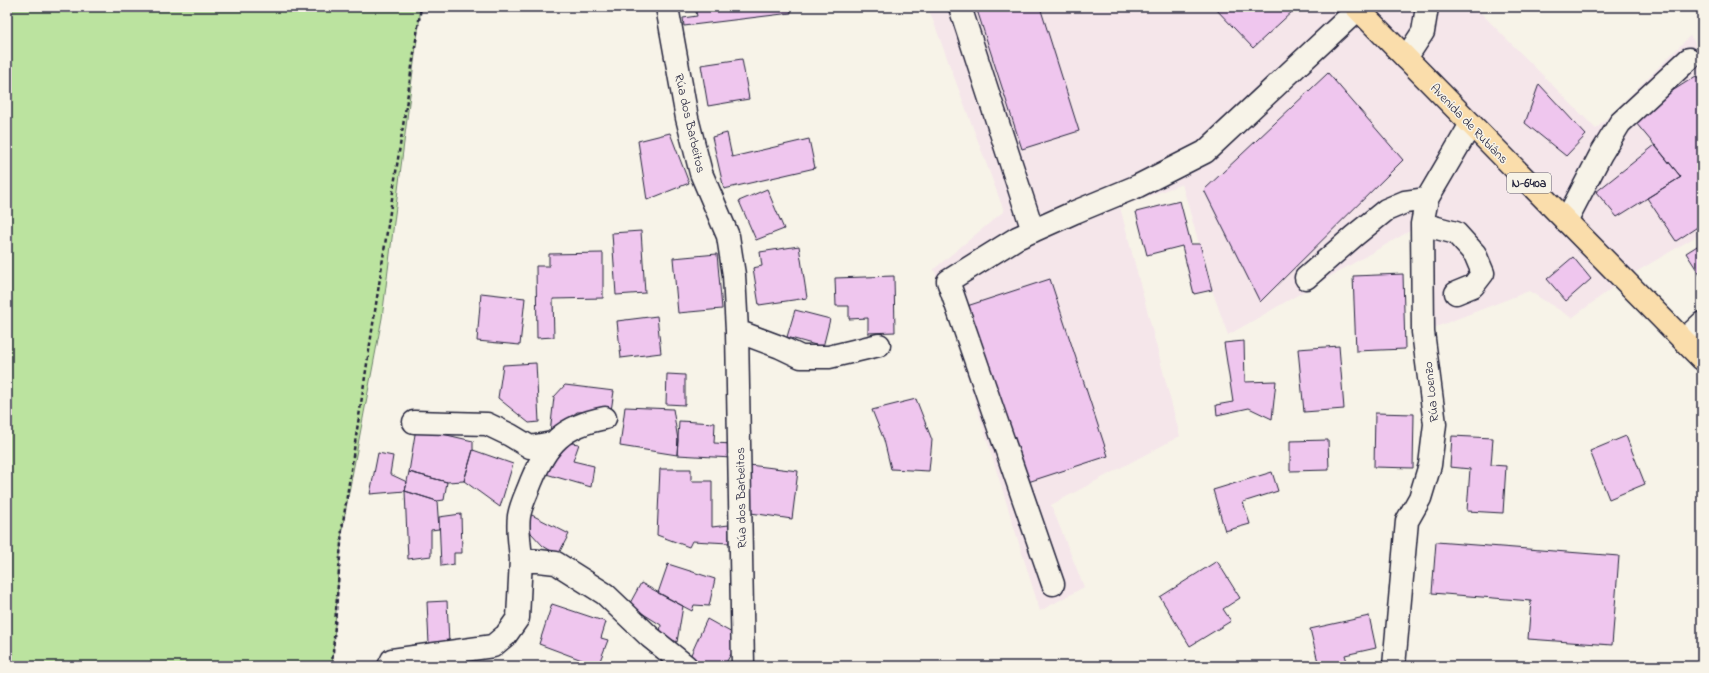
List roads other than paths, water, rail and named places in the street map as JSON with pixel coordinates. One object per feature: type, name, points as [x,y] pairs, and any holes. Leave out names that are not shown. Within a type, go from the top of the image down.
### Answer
[{"type":"main road","name":"Avenida de Rubiáns","points":[[1357,8],[1702,359]]},
{"type":"street","name":"Rúa dos Barbeitos","points":[[667,7],[687,118],[701,173],[728,236],[734,275],[737,331],[743,666]]},
{"type":"street","points":[[960,7],[1033,231]]},
{"type":"street","points":[[1406,58],[1423,32],[1427,7]]},
{"type":"street","points":[[1053,584],[948,281],[1017,238],[1138,186],[1205,152],[1357,8]]},
{"type":"street","points":[[1566,221],[1601,154],[1620,123],[1689,59]]},
{"type":"street","name":"Rúa Loenzo","points":[[1394,666],[1407,520],[1420,498],[1430,465],[1435,424],[1423,332],[1422,224],[1427,198],[1471,124]]},
{"type":"street","points":[[1306,278],[1386,210],[1405,202],[1427,198]]},
{"type":"street","points":[[1422,224],[1456,233],[1475,254],[1483,273],[1473,286],[1456,293]]},
{"type":"street","points":[[1684,340],[1702,323]]},
{"type":"street","points":[[737,331],[780,347],[801,357],[828,356],[879,345]]},
{"type":"street","points":[[389,666],[392,660],[493,646],[506,635],[518,618],[521,559],[519,517],[537,468],[552,443],[566,431],[591,421],[605,418]]},
{"type":"street","points":[[414,422],[487,424],[530,447],[552,443]]},
{"type":"street","points":[[521,559],[556,563],[605,594],[650,637],[686,666]]}]
